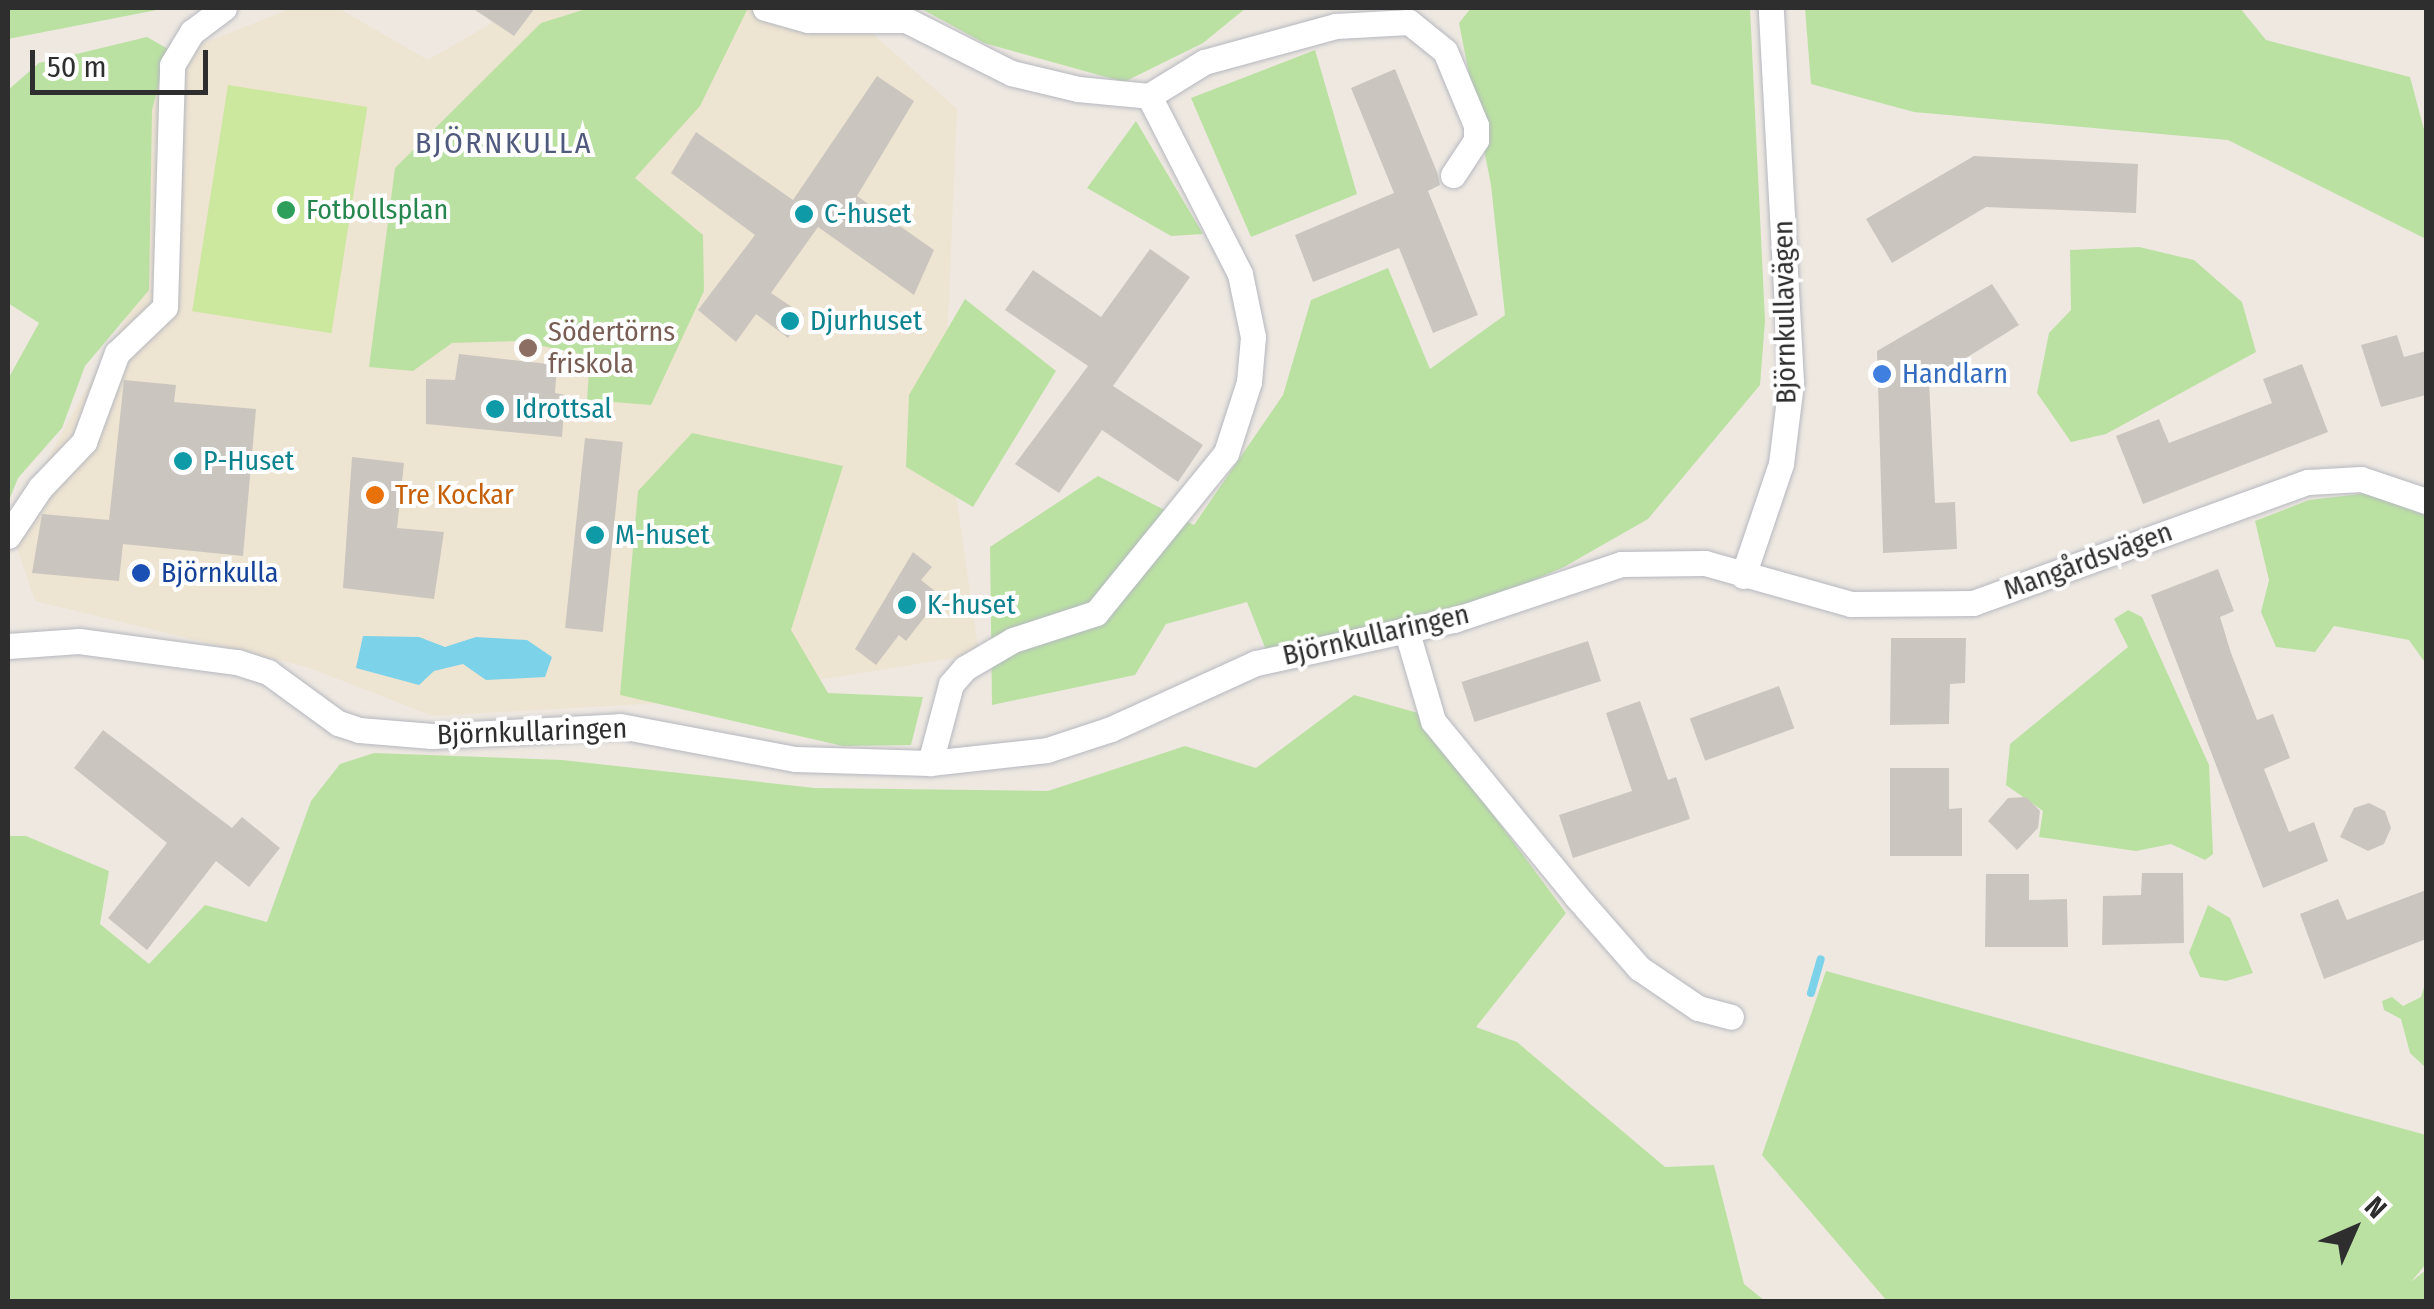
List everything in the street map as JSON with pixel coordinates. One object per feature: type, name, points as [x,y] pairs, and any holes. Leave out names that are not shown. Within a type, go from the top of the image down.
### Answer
[{"type":"street","points":[[8,536],[40,488],[84,442],[116,353],[165,307],[172,66],[192,32],[224,8]]},
{"type":"street","points":[[765,8],[808,20],[906,20],[1011,73],[1078,89],[1149,96],[1204,62],[1336,26],[1409,22],[1445,52],[1476,125],[1476,140],[1453,175]]},
{"type":"street","name":"Björnkullavägen","points":[[1743,576],[1781,464],[1791,382],[1771,8]]},
{"type":"street","points":[[930,764],[951,684],[965,668],[1012,640],[1096,613],[1196,495],[1234,434],[1249,382],[1252,337],[1240,274],[1149,96]]},
{"type":"street","name":"Mangårdsvägen","points":[[1743,576],[1851,604],[1974,603],[2308,482],[2361,479],[2426,501]]},
{"type":"street","name":"Björnkullaringen","points":[[8,646],[79,641],[268,672],[338,723],[359,730],[432,736],[620,726],[795,759],[930,764],[1047,750],[1111,729],[1256,663],[1406,629],[1652,559],[1705,563],[1743,576]]},
{"type":"street","points":[[1406,629],[1432,721],[1576,896],[1652,978],[1698,1008],[1731,1018]]},
{"type":"shaded area","name":"Södertörns friskola","points":[[292,8],[338,8],[428,60],[518,8],[844,8],[957,109],[944,412],[979,654],[679,702],[433,716],[307,667],[35,601],[10,527],[145,284],[117,78]]},
{"type":"green space","points":[[8,8],[167,8],[8,39]]},
{"type":"green space","points":[[589,8],[748,8],[700,106],[635,178],[703,235],[704,291],[651,405],[587,400],[590,356],[518,341],[452,343],[413,371],[369,367],[395,168],[541,23]]},
{"type":"green space","points":[[920,8],[1246,8],[1203,43],[1124,82],[984,43]]},
{"type":"green space","points":[[1471,8],[1750,8],[1765,321],[1760,385],[1648,519],[1564,567],[1468,608],[1266,650],[1247,602],[1166,624],[1135,675],[992,705],[990,547],[1098,476],[1194,525],[1283,395],[1311,300],[1388,268],[1430,369],[1505,315],[1491,185],[1459,23]]},
{"type":"green space","points":[[1805,8],[2240,8],[2266,40],[2410,77],[2426,137],[2426,239],[2228,140],[1914,112],[1811,84]]},
{"type":"green space","points":[[147,37],[168,49],[152,110],[149,290],[85,366],[62,428],[18,478],[8,503],[8,379],[39,323],[8,303],[8,90],[39,63]]},
{"type":"green space","points":[[1315,50],[1357,194],[1251,237],[1191,98]]},
{"type":"green space","name":"Fotbollsplan","points":[[228,85],[367,107],[331,333],[192,311]]},
{"type":"green space","points":[[1136,121],[1203,234],[1171,236],[1087,188]]},
{"type":"green space","points":[[2139,247],[2194,260],[2242,302],[2256,352],[2106,434],[2071,442],[2037,393],[2049,333],[2071,310],[2070,250]]},
{"type":"green space","points":[[965,299],[1056,371],[973,507],[906,467],[909,395]]},
{"type":"green space","points":[[692,433],[843,466],[791,630],[828,693],[923,697],[911,745],[843,746],[620,695],[638,491]]},
{"type":"green space","points":[[2369,493],[2426,516],[2426,664],[2409,640],[2334,626],[2315,652],[2276,647],[2261,612],[2269,580],[2255,521],[2309,500]]},
{"type":"green space","points":[[2128,610],[2142,617],[2209,765],[2213,854],[2205,860],[2171,844],[2136,851],[2039,837],[2043,811],[2006,785],[2010,744],[2128,647],[2114,619]]},
{"type":"green space","points":[[1354,695],[1418,713],[1566,913],[1476,1027],[1517,1042],[1665,1167],[1714,1165],[1744,1284],[1765,1301],[8,1301],[8,836],[26,836],[109,871],[100,924],[149,964],[205,905],[267,922],[311,801],[340,764],[374,753],[562,760],[815,788],[1048,791],[1185,746],[1256,768]]},
{"type":"green space","points":[[2208,905],[2230,918],[2253,973],[2226,981],[2200,977],[2189,953]]},
{"type":"green space","points":[[1826,971],[2426,1135],[2426,1264],[2411,1282],[2426,1270],[2426,1301],[1887,1301],[1762,1155]]},
{"type":"green space","points":[[2426,981],[2426,1068],[2410,1053],[2401,1019],[2384,1010],[2382,1001],[2392,997],[2403,1006],[2421,997]]},
{"type":"water","points":[[363,636],[419,637],[445,647],[476,637],[527,640],[552,657],[545,677],[486,680],[463,664],[434,671],[419,685],[356,668]]},
{"type":"building","points":[[472,8],[535,8],[514,36]]},
{"type":"building","points":[[1395,69],[1437,172],[1440,185],[1428,191],[1478,315],[1433,333],[1399,248],[1313,282],[1295,235],[1394,193],[1351,88]]},
{"type":"building","name":"C-huset","points":[[877,76],[914,101],[857,196],[934,250],[914,295],[818,227],[771,293],[804,315],[788,338],[756,314],[736,342],[698,310],[755,235],[671,173],[696,132],[793,200]]},
{"type":"building","points":[[1974,156],[2138,164],[2136,213],[1986,207],[1892,263],[1866,219]]},
{"type":"building","points":[[1150,249],[1190,277],[1113,386],[1203,445],[1178,482],[1102,430],[1059,493],[1015,464],[1088,366],[1005,310],[1033,270],[1101,317]]},
{"type":"building","points":[[1992,284],[2019,325],[1929,381],[1935,503],[1955,502],[1957,549],[1883,553],[1877,351]]},
{"type":"building","points":[[2397,335],[2404,357],[2426,351],[2426,395],[2381,407],[2361,345]]},
{"type":"building","name":"Idrottsal","points":[[459,354],[557,365],[555,393],[565,395],[562,437],[426,424],[426,379],[455,380]]},
{"type":"building","points":[[2302,364],[2328,432],[2143,504],[2116,436],[2159,419],[2169,443],[2272,403],[2263,379]]},
{"type":"building","name":"P-Huset","points":[[124,380],[176,385],[174,402],[256,409],[243,556],[123,544],[119,581],[32,573],[42,514],[109,520]]},
{"type":"building","name":"M-huset","points":[[585,438],[623,442],[603,632],[565,628]]},
{"type":"building","name":"Tre Kockar","points":[[352,457],[404,463],[397,528],[444,532],[434,599],[343,588]]},
{"type":"building","name":"K-huset","points":[[913,552],[932,567],[921,580],[941,596],[906,641],[899,635],[876,665],[855,649]]},
{"type":"building","points":[[2218,569],[2234,611],[2220,617],[2231,653],[2257,720],[2273,714],[2290,758],[2264,769],[2289,832],[2314,822],[2328,861],[2263,888],[2151,595]]},
{"type":"building","points":[[1891,638],[1966,638],[1965,683],[1950,684],[1949,724],[1890,725]]},
{"type":"building","points":[[1588,641],[1601,681],[1474,722],[1462,682]]},
{"type":"building","points":[[1779,686],[1794,728],[1705,761],[1690,718]]},
{"type":"building","points":[[1640,701],[1668,780],[1676,777],[1690,819],[1573,858],[1559,815],[1632,791],[1606,713]]},
{"type":"building","points":[[103,730],[232,828],[242,817],[280,848],[249,887],[216,861],[147,950],[108,918],[167,843],[74,768]]},
{"type":"building","points":[[1890,768],[1949,768],[1949,809],[1962,808],[1962,856],[1890,856]]},
{"type":"building","points":[[2026,797],[2040,811],[2038,828],[2017,850],[1988,821],[2008,798]]},
{"type":"building","points":[[2369,803],[2385,811],[2391,828],[2384,844],[2368,851],[2340,837],[2354,808]]},
{"type":"building","points":[[2142,873],[2183,873],[2184,943],[2102,945],[2103,896],[2141,895]]},
{"type":"building","points":[[1986,874],[2029,874],[2029,900],[2067,899],[2068,947],[1985,947]]},
{"type":"building","points":[[2426,890],[2426,939],[2324,979],[2300,914],[2338,899],[2347,920]]},
{"type":"waterway","points":[[1811,993],[1821,959]]},
{"type":"place","name":"Fotbollsplan","points":[[286,210]]},
{"type":"place","name":"C-huset","points":[[804,214]]},
{"type":"place","name":"Djurhuset","points":[[790,321]]},
{"type":"place","name":"Södertörns friskola","points":[[528,348]]},
{"type":"place","name":"Handlarn","points":[[1882,374]]},
{"type":"place","name":"Idrottsal","points":[[495,409]]},
{"type":"place","name":"P-Huset","points":[[183,461]]},
{"type":"place","name":"Tre Kockar","points":[[375,495]]},
{"type":"place","name":"M-huset","points":[[595,535]]},
{"type":"place","name":"Björnkulla","points":[[141,573]]},
{"type":"place","name":"K-huset","points":[[907,605]]},
{"type":"district","name":"BJÖRNKULLA","points":[[504,143]]}]
